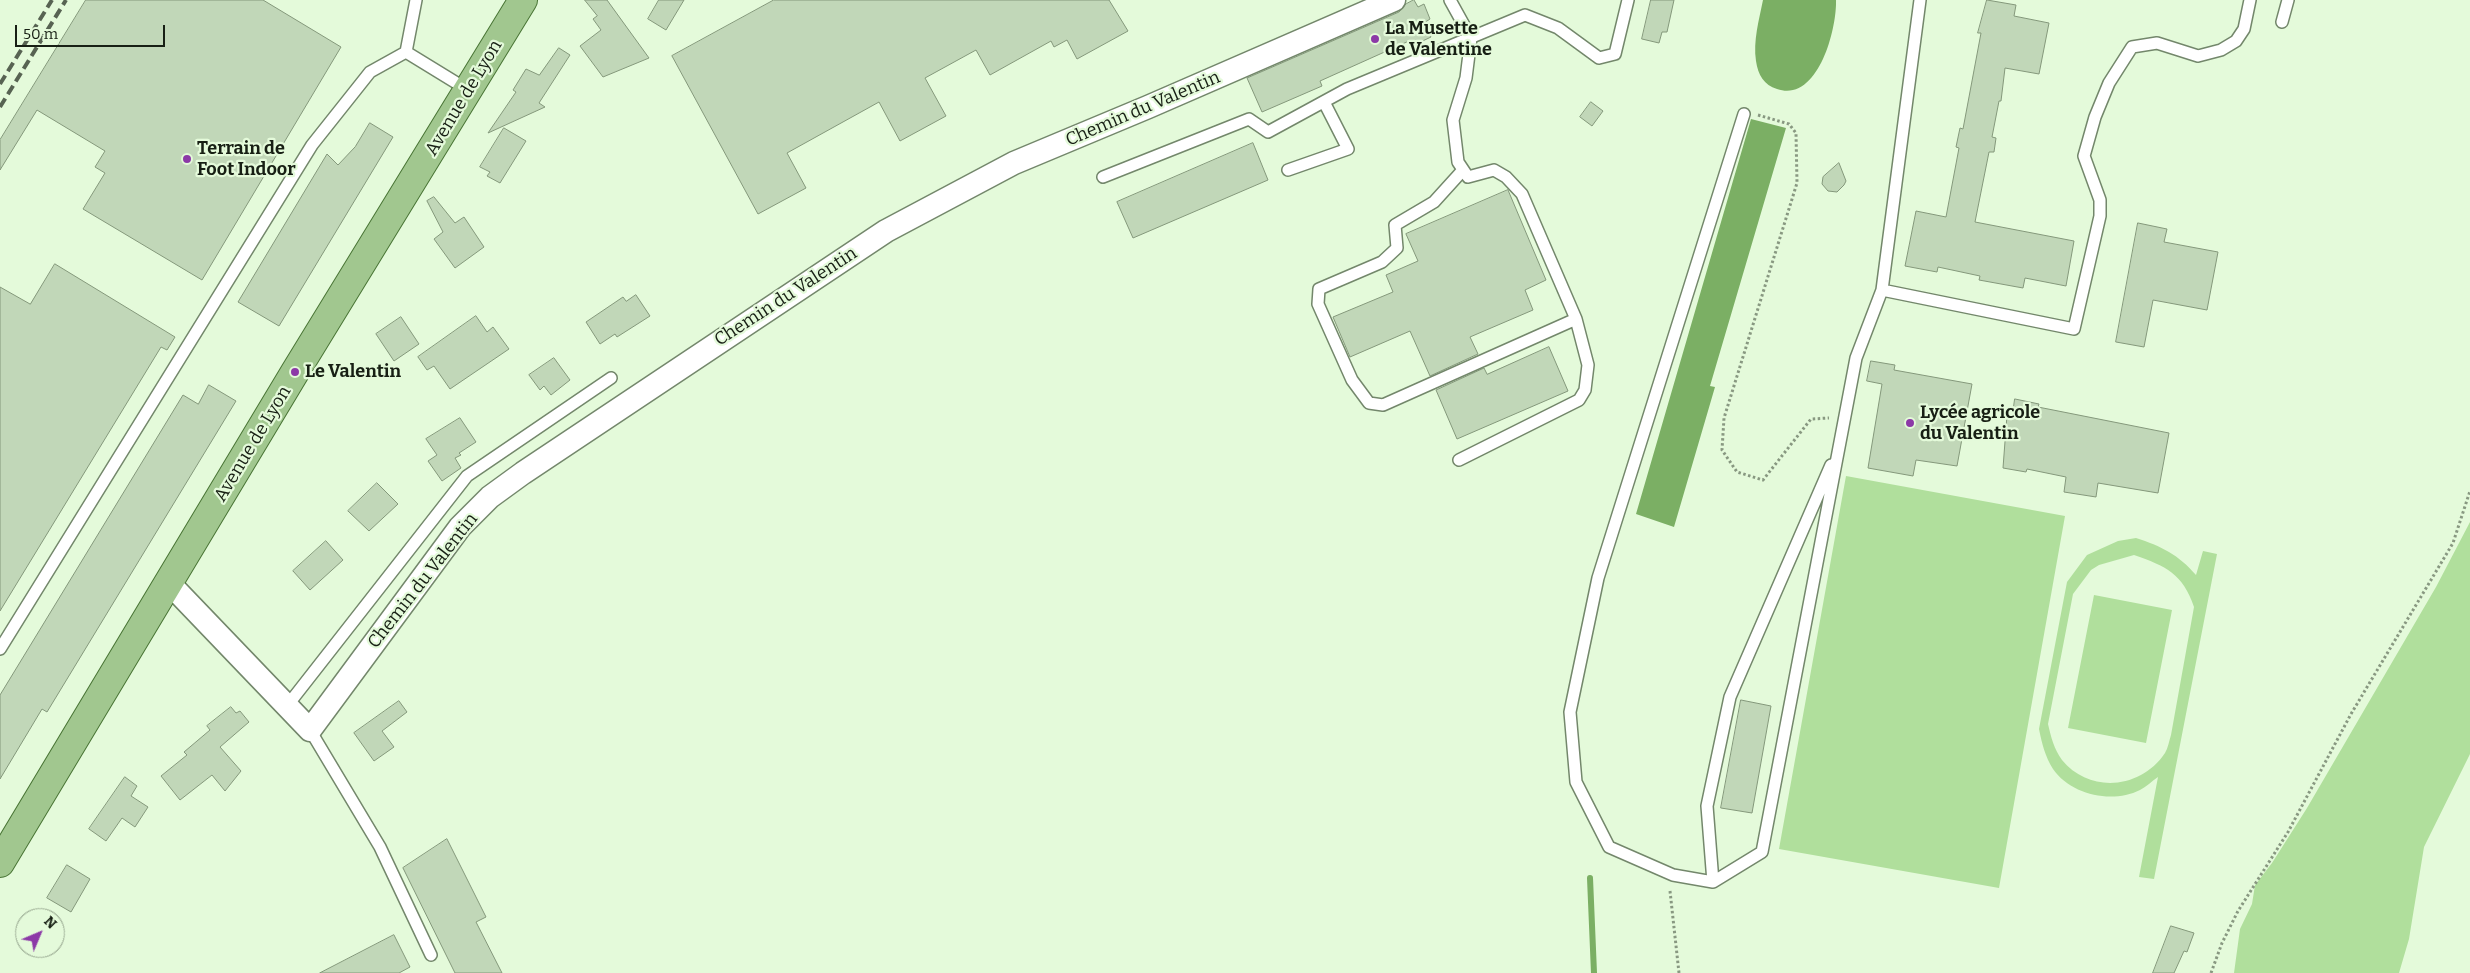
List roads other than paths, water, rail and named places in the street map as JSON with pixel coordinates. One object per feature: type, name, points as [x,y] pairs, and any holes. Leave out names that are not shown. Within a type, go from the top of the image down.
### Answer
[{"type":"main road","name":"Avenue de Lyon","points":[[0,863],[170,584],[295,372],[523,0]]},
{"type":"street","name":"Chemin du Valentin","points":[[310,730],[460,527],[490,497],[523,472],[886,231],[1014,163],[1394,0]]},
{"type":"street","points":[[170,584],[310,730]]},
{"type":"lane","points":[[406,52],[416,0]]},
{"type":"lane","points":[[1450,0],[1471,38],[1466,78],[1452,120],[1458,162],[1468,177],[1494,170],[1506,178],[1522,194],[1576,319],[1588,366],[1585,390],[1579,400],[1459,460]]},
{"type":"lane","points":[[1104,178],[1249,119],[1268,132],[1347,89],[1525,15],[1558,28],[1599,58],[1615,54],[1628,0]]},
{"type":"lane","points":[[1744,114],[1598,578],[1570,712],[1576,782],[1609,847],[1673,875],[1713,882],[1762,852],[1856,358],[1882,290],[1920,0]]},
{"type":"lane","points":[[1882,290],[2074,329],[2100,216],[2100,200],[2084,156],[2095,117],[2109,82],[2132,47],[2157,43],[2198,56],[2221,50],[2236,41],[2244,29],[2250,0]]},
{"type":"lane","points":[[2282,22],[2288,0]]},
{"type":"lane","points":[[406,52],[468,90]]},
{"type":"lane","points":[[0,649],[312,145],[370,72],[406,52]]},
{"type":"lane","points":[[1288,170],[1348,150],[1324,102]]},
{"type":"lane","points":[[1463,170],[1434,202],[1395,225],[1397,248],[1382,262],[1319,288],[1318,304],[1352,380],[1369,403],[1383,405],[1576,319]]},
{"type":"lane","points":[[290,708],[467,476],[611,378]]},
{"type":"lane","points":[[1713,882],[1707,806],[1730,698],[1840,446]]},
{"type":"lane","points":[[310,730],[380,847],[431,954]]},
{"type":"waterway","points":[[1590,878],[1594,973]]},
{"type":"railway","points":[[0,84],[52,0]]},
{"type":"railway","points":[[0,107],[66,0]]},
{"type":"place","name":"La Musette de Valentine","points":[[1375,39]]},
{"type":"place","name":"Terrain de Foot Indoor","points":[[187,159]]},
{"type":"place","name":"Le Valentin","points":[[295,372]]},
{"type":"place","name":"Lycée agricole du Valentin","points":[[1910,423]]}]
